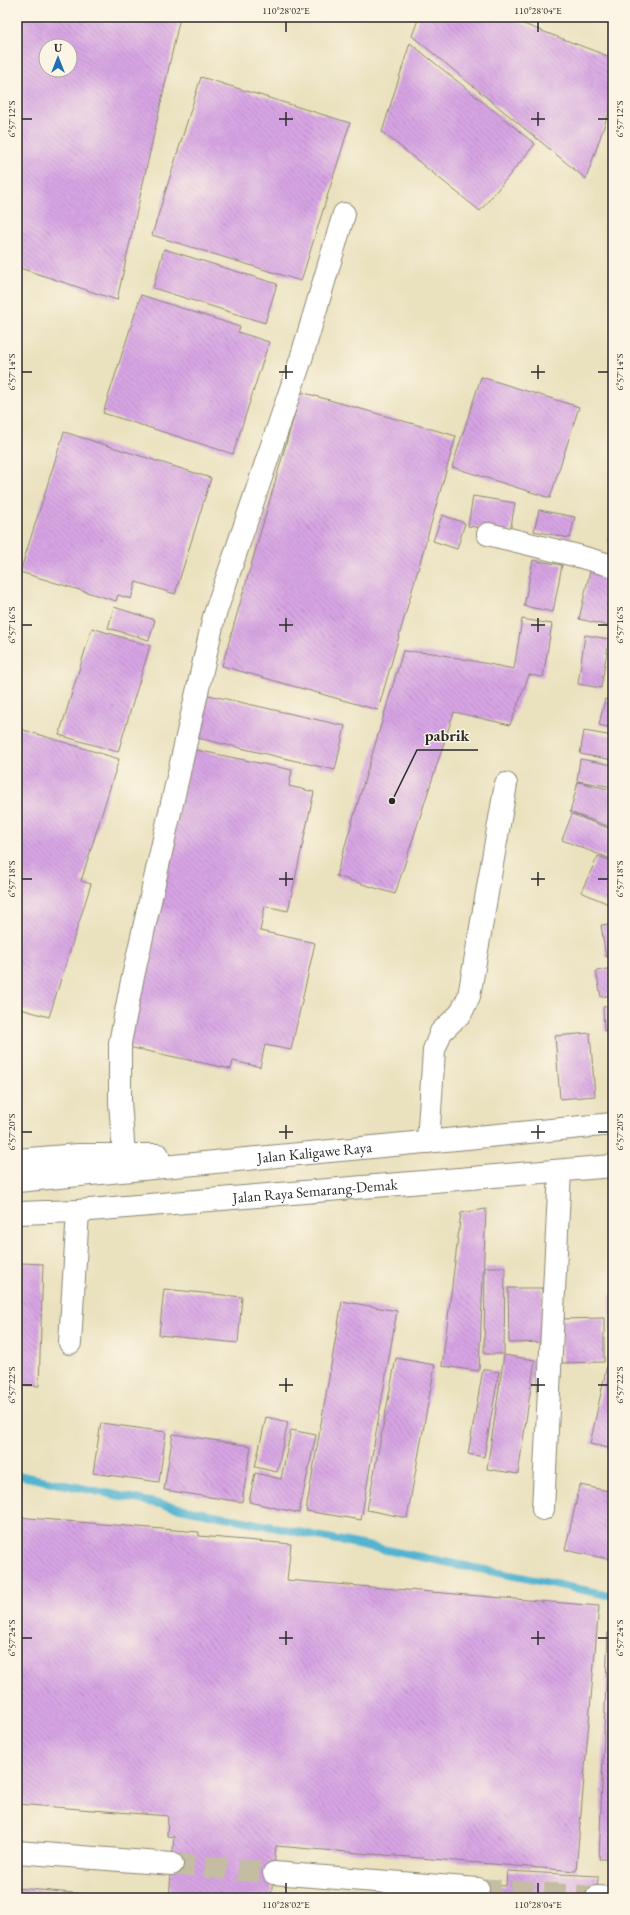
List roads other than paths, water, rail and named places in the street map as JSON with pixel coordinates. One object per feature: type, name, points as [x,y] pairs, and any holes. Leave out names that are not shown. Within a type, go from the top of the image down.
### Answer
[{"type":"main road","points":[[124,1154],[121,1110],[120,1043],[132,981],[214,617],[302,359],[344,214]]},
{"type":"main road","points":[[488,534],[613,566]]},
{"type":"main road","points":[[429,1123],[434,1050],[441,1032],[461,1013],[469,996],[506,784]]},
{"type":"main road","name":"Jalan Kaligawe Raya","points":[[17,1181],[250,1158],[429,1123],[613,1124]]},
{"type":"main road","points":[[17,1160],[78,1155],[124,1154],[250,1158]]},
{"type":"main road","name":"Jalan Raya Semarang-Demak","points":[[17,1213],[78,1210],[560,1172],[613,1166]]},
{"type":"main road","points":[[543,1509],[560,1172]]},
{"type":"main road","points":[[70,1343],[78,1210]]},
{"type":"main road","points":[[17,1852],[172,1864]]},
{"type":"main road","points":[[274,1873],[478,1889]]},
{"type":"waterway","points":[[17,1475],[613,1596]]},
{"type":"tunnel","points":[[172,1864],[274,1873]]},
{"type":"tunnel","points":[[478,1889],[597,1897]]},
{"type":"place","name":"pabrik","points":[[392,801]]}]
